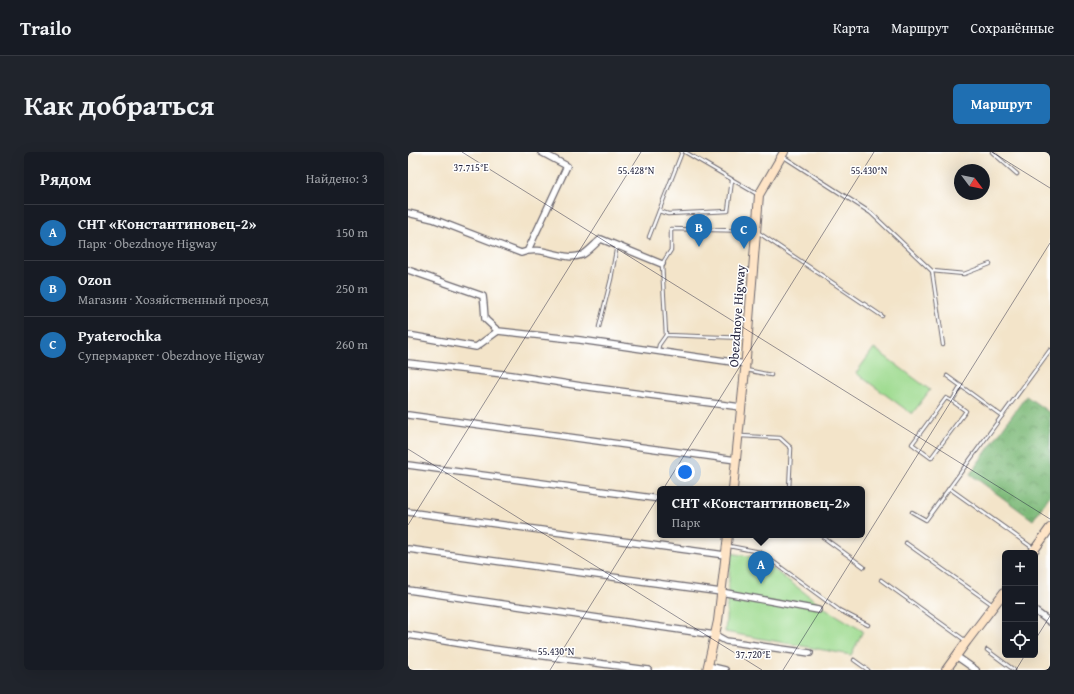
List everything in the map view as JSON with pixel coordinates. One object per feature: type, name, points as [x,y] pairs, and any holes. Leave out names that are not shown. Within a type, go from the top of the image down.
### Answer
[{"type":"main road","name":"Obezdnoye Higway","points":[[733,486],[746,367],[759,196],[783,154]]},
{"type":"main road","points":[[1035,550],[1050,529]]},
{"type":"main road","points":[[707,668],[718,621],[727,538]]},
{"type":"main road","points":[[946,670],[1002,595]]},
{"type":"street","points":[[528,250],[567,166],[541,152]]},
{"type":"street","points":[[408,213],[433,219],[521,253],[528,250],[549,252],[567,257],[583,255],[601,239],[662,264]]},
{"type":"street","points":[[408,270],[482,296],[485,319],[498,331],[580,340],[658,351],[746,367]]},
{"type":"street","points":[[408,335],[476,347],[498,331]]},
{"type":"street","points":[[408,363],[512,375],[581,386],[741,407]]},
{"type":"street","points":[[408,415],[736,460]]},
{"type":"street","points":[[408,465],[657,499]]},
{"type":"street","points":[[408,512],[726,555]]},
{"type":"street","points":[[408,549],[721,592],[818,610]]},
{"type":"street","points":[[408,590],[715,635],[726,641],[810,653]]},
{"type":"street","points":[[1038,613],[1050,622]]},
{"type":"street","points":[[408,635],[493,649],[648,670]]},
{"type":"street","points":[[956,656],[976,670]]},
{"type":"street","points":[[707,668],[725,670]]},
{"type":"lane","points":[[648,237],[683,152],[759,196]]},
{"type":"lane","points":[[992,152],[1017,174]]},
{"type":"lane","points":[[783,154],[871,214],[932,271],[964,274],[990,264]]},
{"type":"lane","points":[[659,211],[668,214],[728,211],[732,180]]},
{"type":"lane","points":[[658,351],[659,345],[666,335],[662,264],[671,250],[671,229],[756,231],[882,316]]},
{"type":"lane","points":[[599,327],[611,279],[617,245]]},
{"type":"lane","points":[[932,271],[943,345]]},
{"type":"lane","points":[[666,335],[748,338]]},
{"type":"lane","points":[[912,512],[926,520],[1050,350]]},
{"type":"lane","points":[[746,367],[771,375]]},
{"type":"lane","points":[[947,376],[1002,416]]},
{"type":"lane","points":[[952,401],[961,386]]},
{"type":"lane","points":[[946,398],[952,401],[966,411],[931,458],[912,444],[946,398]]},
{"type":"lane","points":[[738,436],[780,438],[791,448],[789,486]]},
{"type":"lane","points":[[949,488],[1033,550]]},
{"type":"lane","points":[[824,538],[864,567]]},
{"type":"lane","points":[[906,543],[994,605]]},
{"type":"lane","points":[[726,546],[760,552],[839,610],[868,625]]},
{"type":"lane","points":[[881,580],[967,641]]},
{"type":"lane","points":[[987,650],[1014,670]]},
{"type":"lane","points":[[854,660],[868,670]]},
{"type":"green space","points":[[874,348],[930,390],[912,414],[856,373]]},
{"type":"green space","points":[[1026,396],[1050,413],[1050,495],[1033,520],[970,474]]},
{"type":"green space","points":[[731,553],[758,558],[828,610],[863,631],[851,655],[725,632]]},
{"type":"place","name":"Ozon","points":[[699,247]]},
{"type":"place","name":"Pyaterochka","points":[[744,249]]},
{"type":"place","name":"СНТ «Константиновец-2»","points":[[761,584]]}]
